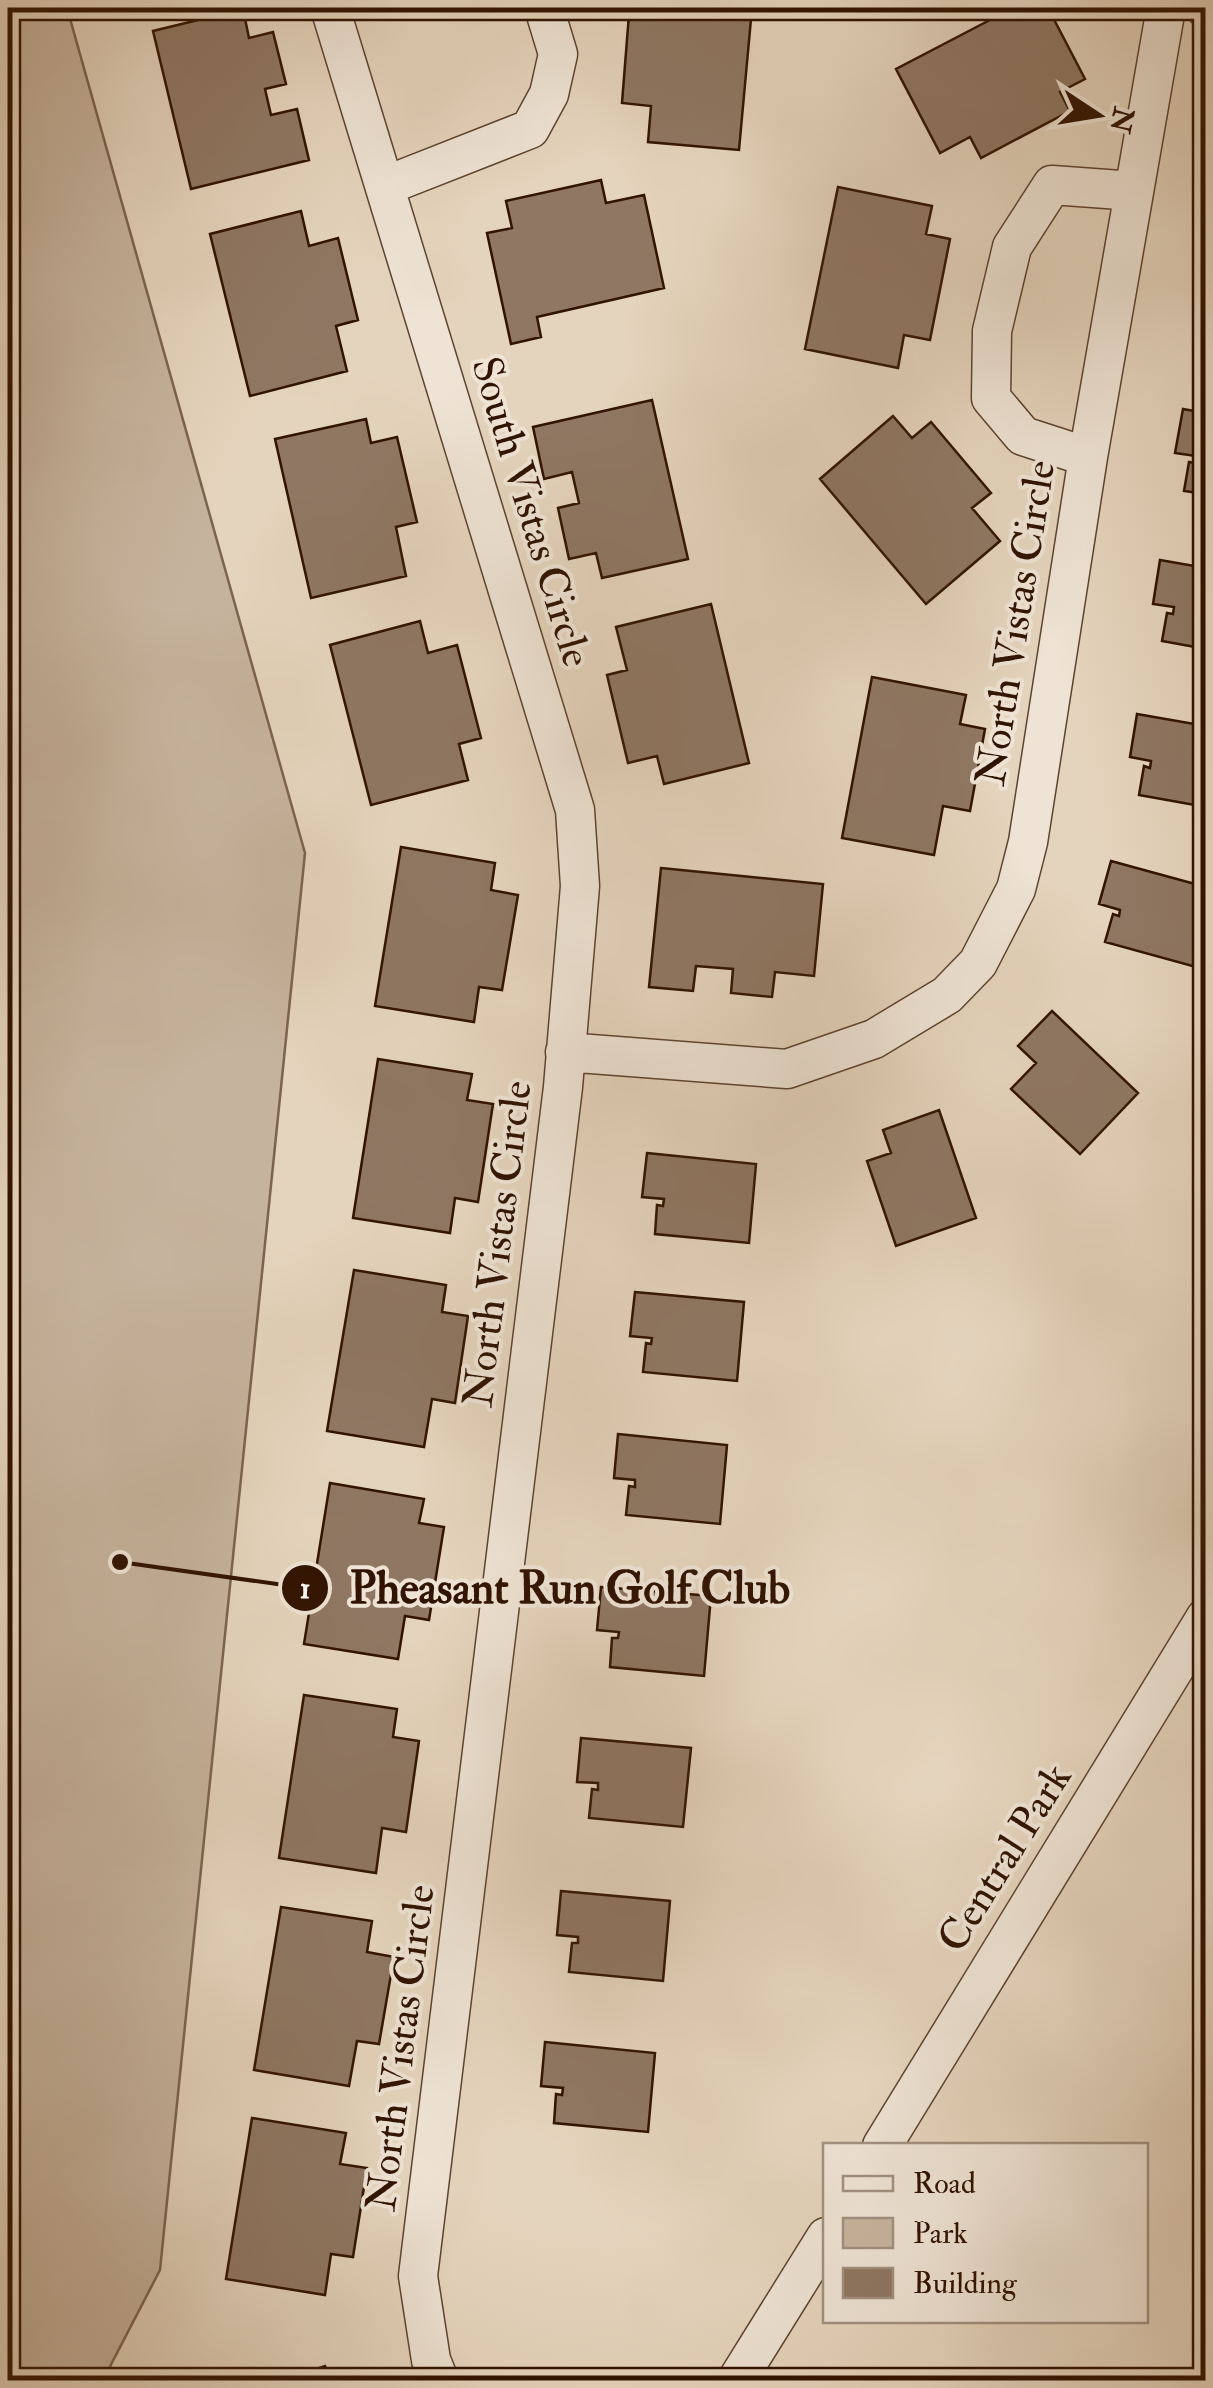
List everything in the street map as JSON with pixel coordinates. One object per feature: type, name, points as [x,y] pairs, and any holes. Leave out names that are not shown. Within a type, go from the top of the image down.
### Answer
[{"type":"street","name":"South Vistas Circle","points":[[330,8],[574,810],[580,886],[565,1052]]},
{"type":"street","points":[[385,186],[530,129],[549,94],[558,54],[544,8]]},
{"type":"street","name":"North Vistas Circle","points":[[439,2380],[418,2276],[565,1052],[787,1069],[874,1039],[947,995],[978,964],[1016,888],[1028,842],[1088,457],[1166,8]]},
{"type":"street","points":[[1088,457],[1023,436],[991,398],[992,330],[1012,247],[1052,185],[1134,192]]},
{"type":"street","name":"Central Park","points":[[884,2143],[1206,1617]]},
{"type":"street","points":[[738,2380],[823,2242]]},
{"type":"green space","points":[[8,8],[67,8],[305,853],[160,2270],[103,2380],[8,2380]]},
{"type":"building","points":[[653,8],[752,8],[739,150],[648,142],[651,106],[622,103],[629,14],[652,16]]},
{"type":"building","points":[[1013,8],[1048,8],[1085,79],[1060,92],[1070,111],[981,158],[970,137],[940,153],[896,69]]},
{"type":"building","points":[[243,9],[249,38],[273,32],[286,84],[265,89],[271,115],[297,109],[309,160],[191,189],[153,31]]},
{"type":"building","points":[[601,180],[606,203],[644,195],[664,288],[537,317],[541,337],[511,344],[487,233],[512,228],[506,201]]},
{"type":"building","points":[[838,187],[932,206],[926,234],[950,239],[930,340],[904,335],[898,368],[805,349]]},
{"type":"building","points":[[301,211],[309,246],[338,238],[358,320],[336,326],[347,371],[250,396],[210,234]]},
{"type":"building","points":[[652,400],[688,559],[602,578],[596,553],[569,559],[558,508],[579,503],[572,472],[544,479],[533,427]]},
{"type":"building","points":[[1183,409],[1206,413],[1206,494],[1184,491],[1189,462],[1195,463],[1196,456],[1175,453]]},
{"type":"building","points":[[893,416],[912,438],[931,422],[991,493],[972,508],[1000,541],[926,604],[820,479]]},
{"type":"building","points":[[366,419],[371,443],[397,437],[417,522],[396,527],[406,576],[311,598],[275,439]]},
{"type":"building","points":[[1160,560],[1206,568],[1206,649],[1162,641],[1167,613],[1173,614],[1174,607],[1153,604]]},
{"type":"building","points":[[711,604],[749,763],[664,784],[657,756],[628,763],[607,675],[627,670],[616,627]]},
{"type":"building","points":[[420,621],[428,653],[457,645],[481,738],[459,744],[468,780],[371,805],[330,645]]},
{"type":"building","points":[[872,677],[966,695],[960,724],[985,729],[970,811],[943,806],[934,855],[842,838]]},
{"type":"building","points":[[1137,714],[1206,726],[1206,807],[1139,795],[1144,766],[1150,768],[1151,761],[1130,757]]},
{"type":"building","points":[[401,847],[495,863],[491,890],[518,895],[502,990],[479,987],[474,1022],[375,1006]]},
{"type":"building","points":[[1111,861],[1206,887],[1206,933],[1196,967],[1105,942],[1113,914],[1119,916],[1120,910],[1099,904]]},
{"type":"building","points":[[661,868],[823,884],[814,976],[775,972],[772,997],[731,993],[733,969],[696,966],[693,991],[649,987]]},
{"type":"building","points":[[1052,1011],[1138,1093],[1080,1154],[1011,1089],[1036,1063],[1018,1046]]},
{"type":"building","points":[[378,1059],[472,1074],[467,1100],[493,1104],[478,1202],[455,1198],[450,1233],[353,1218]]},
{"type":"building","points":[[939,1110],[976,1218],[896,1246],[867,1161],[891,1153],[883,1130]]},
{"type":"building","points":[[647,1153],[756,1164],[749,1243],[655,1234],[657,1205],[663,1206],[664,1199],[642,1197]]},
{"type":"building","points":[[354,1270],[446,1285],[442,1312],[468,1316],[455,1403],[432,1399],[424,1447],[327,1431]]},
{"type":"building","points":[[635,1292],[744,1302],[737,1381],[643,1372],[646,1343],[651,1344],[652,1338],[630,1336]]},
{"type":"building","points":[[618,1434],[727,1445],[720,1524],[626,1515],[629,1486],[635,1487],[635,1480],[614,1478]]},
{"type":"building","points":[[330,1483],[424,1499],[419,1523],[444,1527],[429,1620],[405,1616],[398,1659],[304,1644]]},
{"type":"building","points":[[601,1587],[711,1596],[704,1676],[610,1667],[612,1638],[618,1638],[619,1632],[597,1630]]},
{"type":"building","points":[[304,1695],[397,1709],[393,1737],[419,1741],[406,1832],[382,1828],[376,1873],[279,1858]]},
{"type":"building","points":[[581,1738],[691,1748],[683,1827],[589,1818],[592,1789],[598,1790],[598,1783],[577,1782]]},
{"type":"building","points":[[561,1891],[670,1901],[663,1981],[569,1972],[572,1943],[578,1943],[578,1937],[557,1935]]},
{"type":"building","points":[[281,1907],[372,1921],[367,1952],[394,1957],[379,2044],[357,2041],[349,2086],[254,2070]]},
{"type":"building","points":[[545,2042],[655,2053],[648,2132],[554,2123],[556,2094],[562,2095],[563,2088],[541,2086]]},
{"type":"building","points":[[252,2118],[346,2133],[340,2164],[367,2168],[353,2257],[331,2254],[325,2295],[226,2279]]},
{"type":"building","points":[[325,2366],[330,2380],[284,2380]]},
{"type":"place","name":"Pheasant Run Golf Club","points":[[120,1562]]}]
